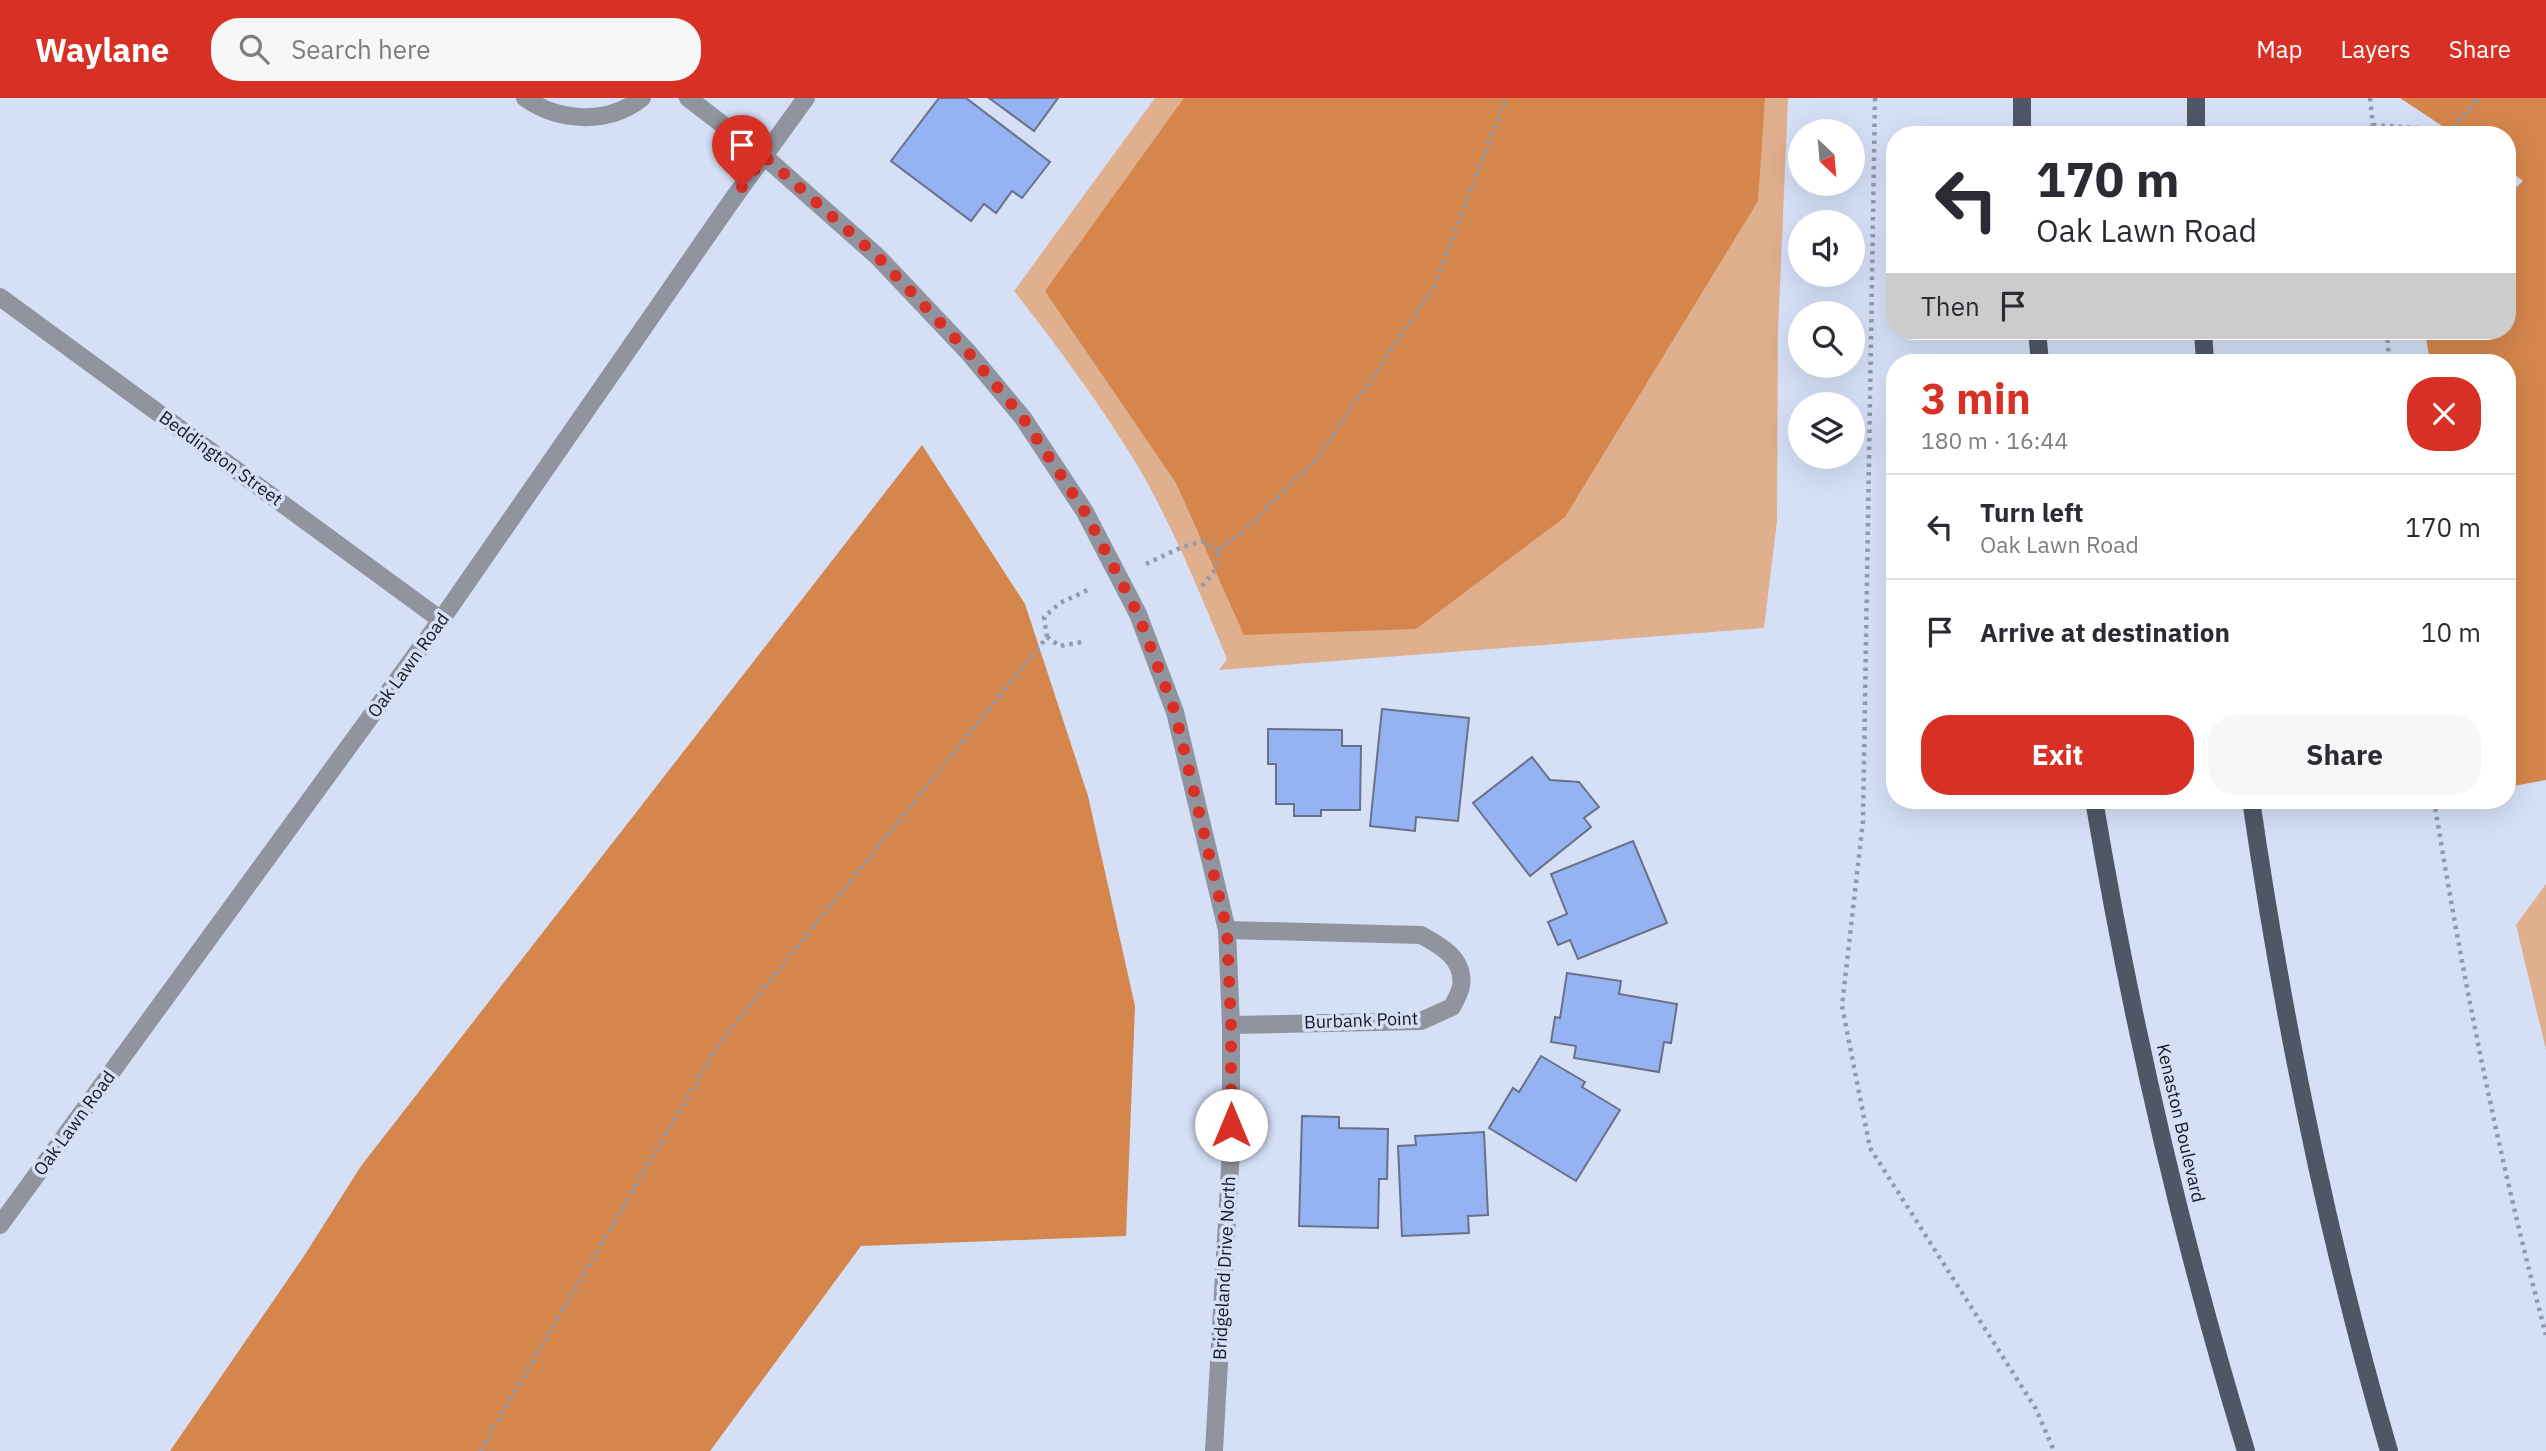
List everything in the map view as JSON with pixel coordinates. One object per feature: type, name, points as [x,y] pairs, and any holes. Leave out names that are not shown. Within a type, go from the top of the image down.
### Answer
[{"type":"main road","points":[[2022,98],[2022,126]]},
{"type":"main road","points":[[2196,98],[2196,126]]},
{"type":"main road","name":"Kenaston Boulevard","points":[[2096,809],[2149,1082],[2207,1316],[2246,1451]]},
{"type":"main road","points":[[2252,809],[2297,1074],[2334,1244],[2389,1451]]},
{"type":"street","points":[[525,98],[538,107],[583,118],[609,116],[642,98]]},
{"type":"street","name":"Bridgeland Drive North","points":[[688,98],[764,156],[878,257],[968,352],[1023,418],[1085,512],[1138,614],[1175,712],[1227,930],[1231,1025],[1231,1150],[1214,1451]]},
{"type":"street","name":"Oak Lawn Road","points":[[0,1225],[440,620],[806,98]]},
{"type":"street","name":"Beddington Street","points":[[0,297],[440,620]]},
{"type":"street","name":"Burbank Point","points":[[1227,930],[1421,935],[1444,947],[1458,962],[1461,985],[1452,1007],[1421,1021],[1231,1025]]},
{"type":"path","points":[[1202,586],[1216,569],[1218,551],[1246,529],[1318,457],[1434,288],[1506,98]]},
{"type":"path","points":[[1875,98],[1863,821],[1842,1006],[1870,1148],[2036,1409],[2054,1451]]},
{"type":"path","points":[[2370,98],[2373,125],[2382,126]]},
{"type":"path","points":[[2454,126],[2478,98]]},
{"type":"path","points":[[480,1451],[718,1045],[1047,637],[1060,646],[1082,642]]},
{"type":"path","points":[[2436,809],[2473,1024],[2522,1244],[2546,1335]]},
{"type":"shaded area","points":[[1155,98],[1788,98],[1778,332],[1777,521],[1764,628],[1219,670],[1227,659],[1185,560],[1150,488],[1093,398],[1014,291]]},
{"type":"shaded area","points":[[1184,98],[1765,98],[1758,201],[1565,517],[1416,629],[1244,635],[1176,483],[1045,291]]},
{"type":"shaded area","points":[[2400,98],[2546,98],[2546,780],[2516,786],[2516,354],[2429,354],[2426,340],[2516,340],[2516,188],[2523,181],[2516,176],[2516,126],[2442,126]]},
{"type":"shaded area","points":[[922,445],[1025,604],[1088,796],[1135,1006],[1126,1236],[861,1246],[710,1451],[170,1451],[304,1256],[361,1166]]},
{"type":"shaded area","points":[[2546,884],[2546,1050],[2516,925]]},
{"type":"building","points":[[939,98],[966,98],[1050,162],[1022,198],[1012,191],[996,213],[984,204],[971,221],[891,161]]},
{"type":"building","points":[[989,98],[1058,98],[1034,131]]},
{"type":"building","points":[[1382,709],[1469,718],[1458,821],[1416,817],[1415,831],[1370,826]]},
{"type":"building","points":[[1268,729],[1342,730],[1342,746],[1361,746],[1360,810],[1321,810],[1321,816],[1294,816],[1294,804],[1276,804],[1276,764],[1268,764]]},
{"type":"building","points":[[1532,757],[1550,780],[1579,782],[1599,807],[1584,818],[1591,827],[1530,876],[1473,803]]},
{"type":"building","points":[[1633,841],[1667,923],[1578,959],[1570,940],[1558,945],[1548,922],[1567,914],[1551,874]]},
{"type":"building","points":[[1567,973],[1621,981],[1619,994],[1677,1004],[1671,1043],[1664,1042],[1659,1072],[1574,1058],[1576,1046],[1551,1042],[1555,1017],[1560,1018]]},
{"type":"building","points":[[1541,1056],[1585,1082],[1582,1087],[1620,1110],[1576,1181],[1489,1128],[1513,1088],[1519,1092]]},
{"type":"building","points":[[1302,1116],[1339,1117],[1339,1128],[1388,1129],[1387,1179],[1379,1179],[1378,1228],[1299,1226]]},
{"type":"building","points":[[1484,1132],[1488,1215],[1468,1216],[1469,1233],[1402,1236],[1398,1146],[1416,1145],[1415,1136]]},
{"type":"route","points":[[742,187],[764,156],[878,257],[968,352],[1023,418],[1085,512],[1138,614],[1175,712],[1227,930],[1231,1125]]}]
